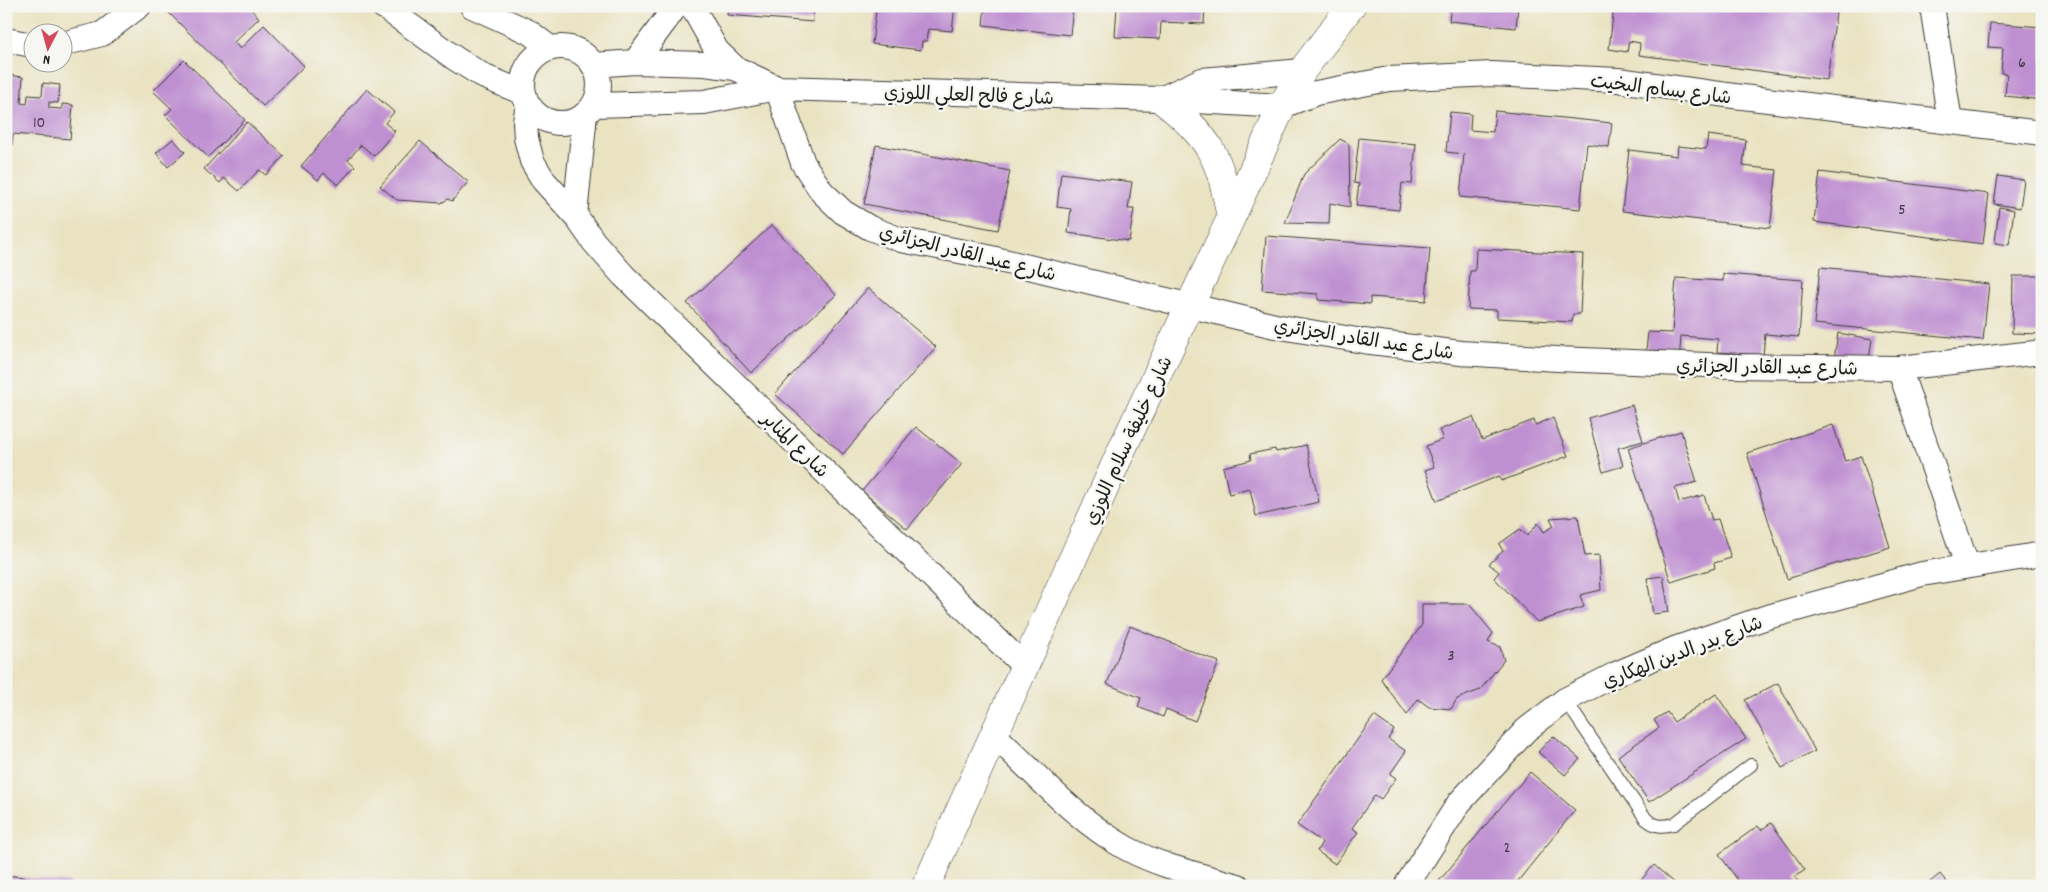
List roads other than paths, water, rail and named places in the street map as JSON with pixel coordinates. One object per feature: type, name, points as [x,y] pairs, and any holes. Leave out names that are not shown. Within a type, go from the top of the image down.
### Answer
[{"type":"street","points":[[72,42],[102,34],[139,6]]},
{"type":"street","points":[[384,6],[456,59],[485,77],[526,98]]},
{"type":"street","points":[[472,6],[530,32],[550,48]]},
{"type":"street","points":[[635,62],[676,6]]},
{"type":"street","points":[[692,6],[717,52],[735,68]]},
{"type":"street","name":"شارع خليفة سلام اللوزي","points":[[926,886],[1123,447],[1282,106],[1302,71],[1351,6]]},
{"type":"street","points":[[1932,6],[1950,122]]},
{"type":"street","points":[[6,40],[22,43]]},
{"type":"street","points":[[575,215],[590,110],[598,94],[600,82],[597,70],[589,58],[578,50],[564,46],[550,48],[537,55],[527,67],[523,81],[526,98],[536,113],[545,119],[559,123],[573,121],[590,110]]},
{"type":"street","name":"شارع فالح العلي اللوزي","points":[[593,65],[635,62],[704,64],[735,68],[777,88]]},
{"type":"street","name":"شارع فالح العلي اللوزي","points":[[1161,99],[1202,80],[1302,71]]},
{"type":"street","name":"شارع بسام البخيت","points":[[1282,106],[1316,93],[1389,79],[1492,74],[1618,80],[2042,133]]},
{"type":"street","name":"شارع فالح العلي اللوزي","points":[[590,110],[704,102],[777,88],[1161,99],[1282,106]]},
{"type":"street","name":"شارع عبد القادر الجزائري","points":[[777,88],[803,163],[822,192],[843,212],[870,228],[901,240],[970,253],[1275,326],[1461,353],[1557,359],[1723,365],[1899,368],[2042,352]]},
{"type":"street","name":"شارع المنابر","points":[[526,98],[526,138],[532,161],[544,181],[575,215],[594,242],[623,275],[1024,666]]},
{"type":"street","points":[[1161,99],[1195,129],[1213,154],[1224,179],[1231,218]]},
{"type":"street","points":[[1899,368],[1967,565]]},
{"type":"street","name":"شارع بدر الدين الهكاري","points":[[1406,886],[1459,804],[1526,730],[1565,700],[1624,670],[1677,648],[1764,618],[1922,574],[2042,554]]},
{"type":"street","points":[[994,735],[1083,818],[1128,849],[1168,866],[1238,886]]},
{"type":"lane","points":[[1565,700],[1646,818],[1655,826],[1664,827],[1674,824],[1751,765]]}]
